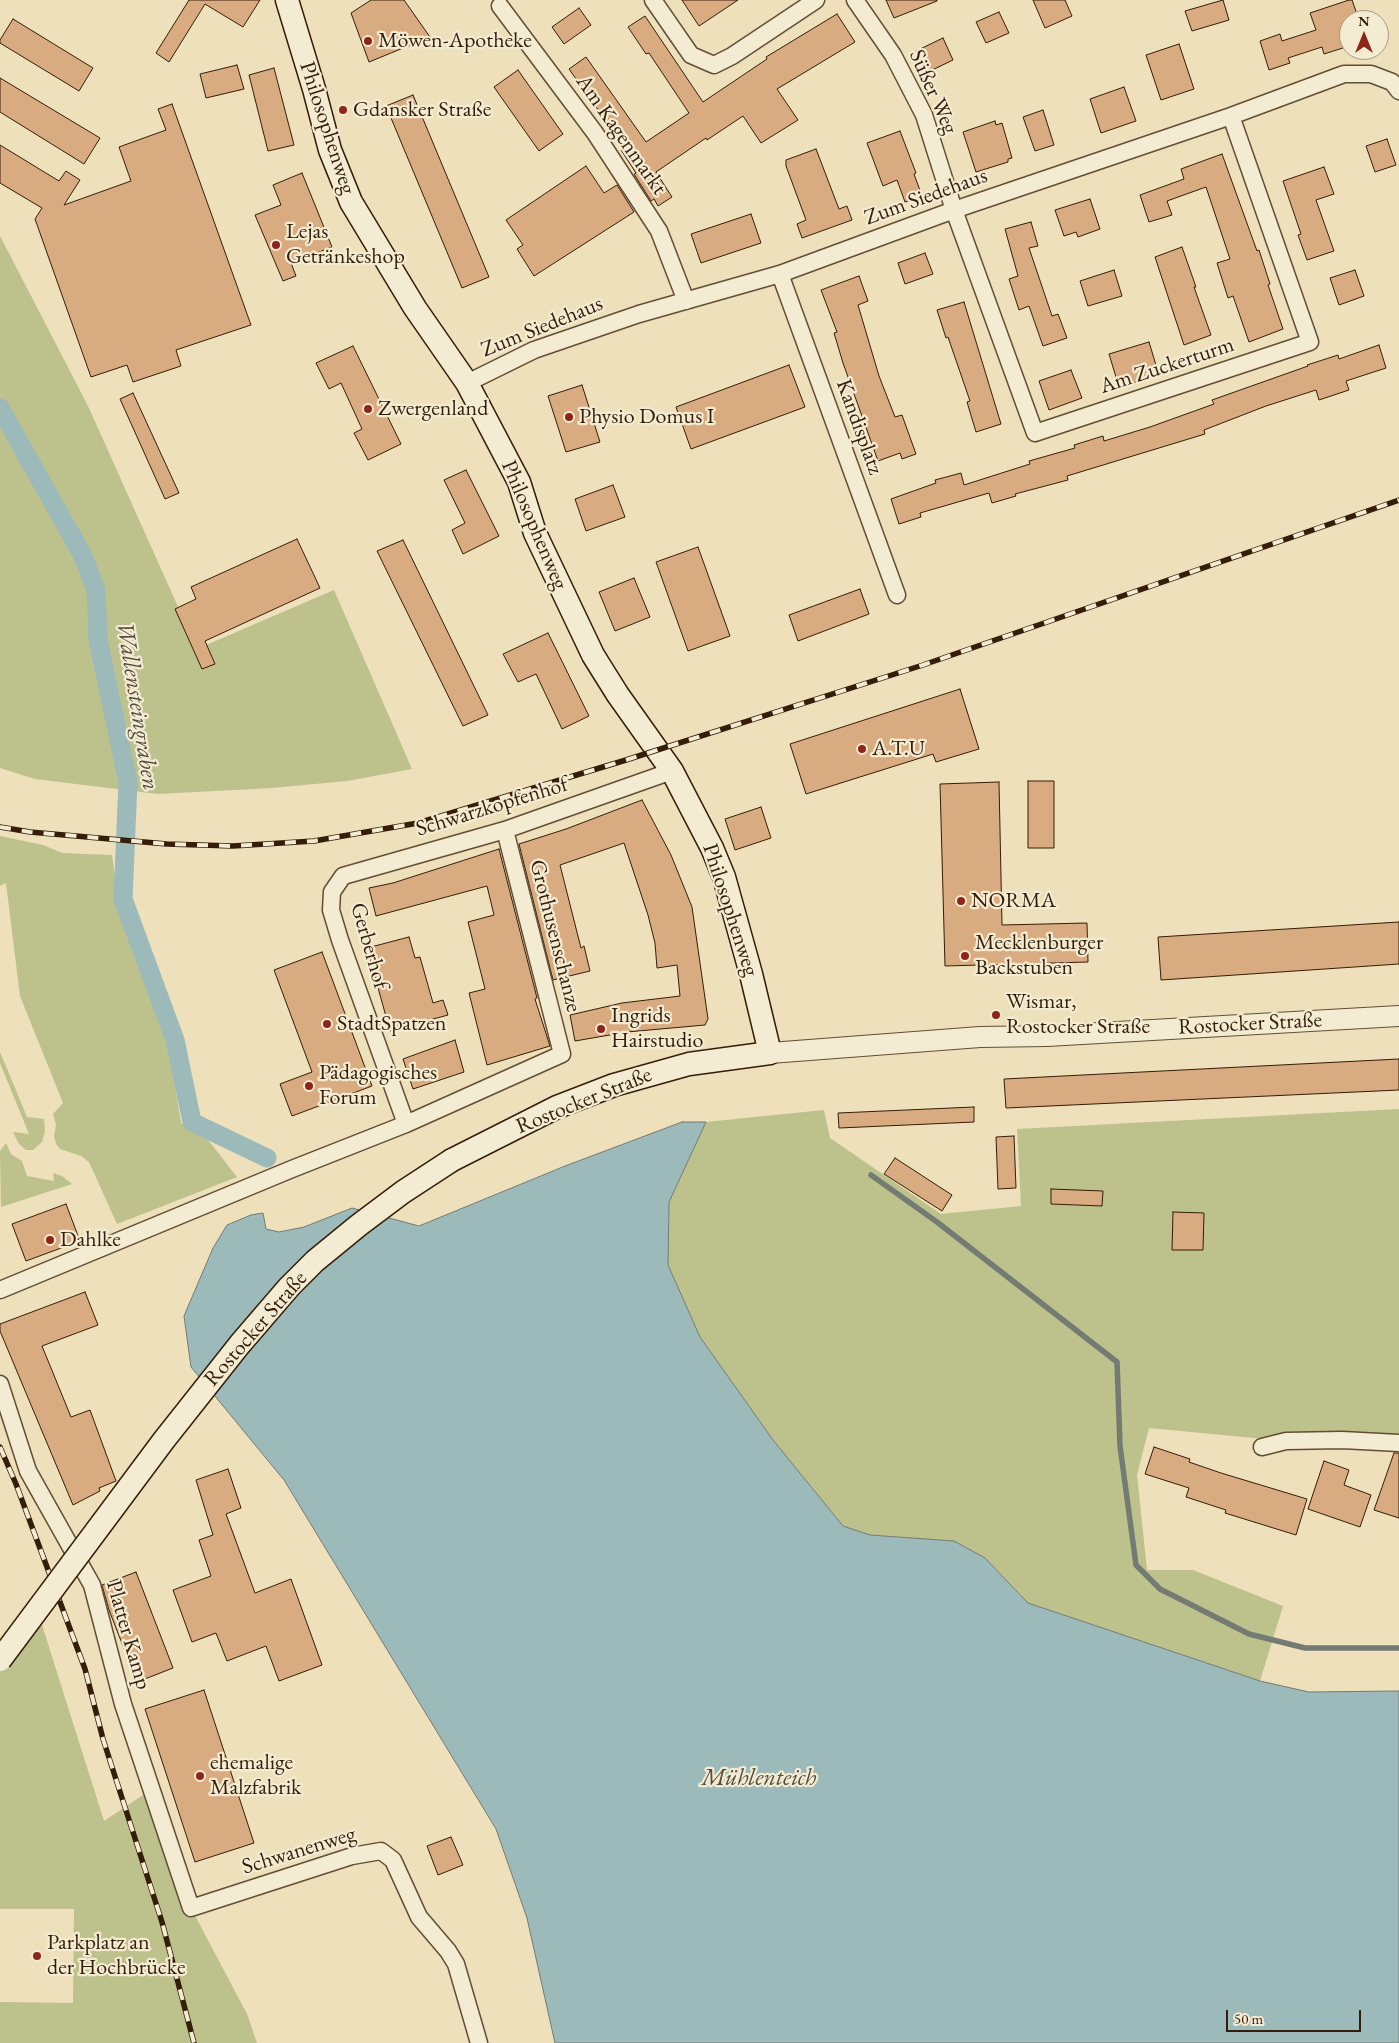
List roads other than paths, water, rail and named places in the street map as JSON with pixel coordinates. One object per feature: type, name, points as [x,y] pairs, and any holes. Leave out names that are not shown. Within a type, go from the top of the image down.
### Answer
[{"type":"main road","name":"Philosophenweg","points":[[287,0],[330,150],[351,202],[415,308],[467,382],[519,482],[535,533],[593,655],[618,695],[672,771],[712,848],[724,877],[754,983],[770,1054]]},
{"type":"main road","name":"Rostocker Straße","points":[[0,1660],[164,1440],[240,1344],[289,1287],[316,1261],[359,1225],[403,1192],[452,1160],[557,1107],[614,1084],[689,1064],[770,1054]]},
{"type":"street","points":[[653,0],[692,55],[714,65],[732,56],[816,0]]},
{"type":"street","name":"Süßer Weg","points":[[855,0],[893,56],[924,116],[954,210]]},
{"type":"street","name":"Am Kagenmarkt","points":[[500,6],[595,133],[659,231],[686,301]]},
{"type":"street","name":"Zum Siedehaus","points":[[467,382],[534,350],[639,314],[780,274],[954,210],[1232,116],[1344,74],[1370,74],[1392,82],[1399,91]]},
{"type":"street","name":"Am Zuckerturm","points":[[954,210],[1035,433],[1310,342],[1232,116]]},
{"type":"street","name":"Kandisplatz","points":[[780,274],[897,595]]},
{"type":"street","name":"Schwarzkopfenhof","points":[[332,892],[343,876],[505,830],[672,771]]},
{"type":"street","name":"Grothusenschanze","points":[[406,1124],[562,1054],[505,830]]},
{"type":"street","name":"Gerberhof","points":[[332,892],[331,910],[340,940],[406,1124]]},
{"type":"street","name":"Rostocker Straße","points":[[770,1054],[980,1037],[1047,1036],[1399,1016]]},
{"type":"street","points":[[0,1290],[205,1204],[406,1124]]},
{"type":"street","name":"Platter Kamp","points":[[0,1384],[28,1471],[92,1584],[123,1704],[191,1908]]},
{"type":"street","points":[[1262,1447],[1286,1441],[1342,1440],[1399,1443]]},
{"type":"street","name":"Schwanenweg","points":[[191,1908],[352,1856],[381,1851],[393,1860],[402,1875],[419,1917],[448,1951],[456,1964],[479,2043]]},
{"type":"water","name":"Mühlenteich","points":[[682,1122],[706,1122],[669,1202],[668,1265],[700,1337],[773,1440],[843,1526],[870,1535],[954,1541],[985,1558],[1028,1603],[1260,1681],[1309,1692],[1399,1691],[1399,2043],[555,2043],[527,1918],[496,1829],[284,1480],[191,1367],[184,1316],[213,1248],[227,1225],[251,1215],[263,1213],[266,1229],[279,1232],[304,1227],[352,1208],[419,1226],[565,1166]]},
{"type":"waterway","name":"Wallensteingraben","points":[[0,408],[83,556],[96,590],[98,640],[128,782],[123,899],[175,1040],[192,1122],[267,1158]]},
{"type":"waterway","points":[[871,1175],[937,1222],[1117,1362],[1120,1446],[1136,1565],[1160,1589],[1249,1634],[1305,1648],[1399,1648]]},
{"type":"railway","points":[[0,827],[30,832],[167,844],[233,846],[314,841],[418,823],[626,760],[923,665],[1399,500]]},
{"type":"railway","points":[[0,1447],[16,1484],[85,1669],[103,1739],[162,1922],[194,2043]]},
{"type":"place","name":"Möwen-Apotheke","points":[[368,41]]},
{"type":"place","name":"Gdansker Straße","points":[[343,110]]},
{"type":"place","name":"Lejas Getränkeshop","points":[[276,245]]},
{"type":"place","name":"Zwergenland","points":[[368,409]]},
{"type":"place","name":"Physio Domus I","points":[[569,417]]},
{"type":"place","name":"A.T.U","points":[[862,749]]},
{"type":"place","name":"NORMA","points":[[961,901]]},
{"type":"place","name":"Mecklenburger Backstuben","points":[[965,956]]},
{"type":"place","name":"Wismar, Rostocker Straße","points":[[996,1015]]},
{"type":"place","name":"StadtSpatzen","points":[[327,1024]]},
{"type":"place","name":"Ingrids Hairstudio","points":[[601,1029]]},
{"type":"place","name":"Pädagogisches Forum","points":[[309,1086]]},
{"type":"place","name":"Dahlke","points":[[50,1240]]},
{"type":"place","name":"ehemalige Malzfabrik","points":[[200,1776]]},
{"type":"place","name":"Parkplatz an der Hochbrücke","points":[[37,1956]]}]
